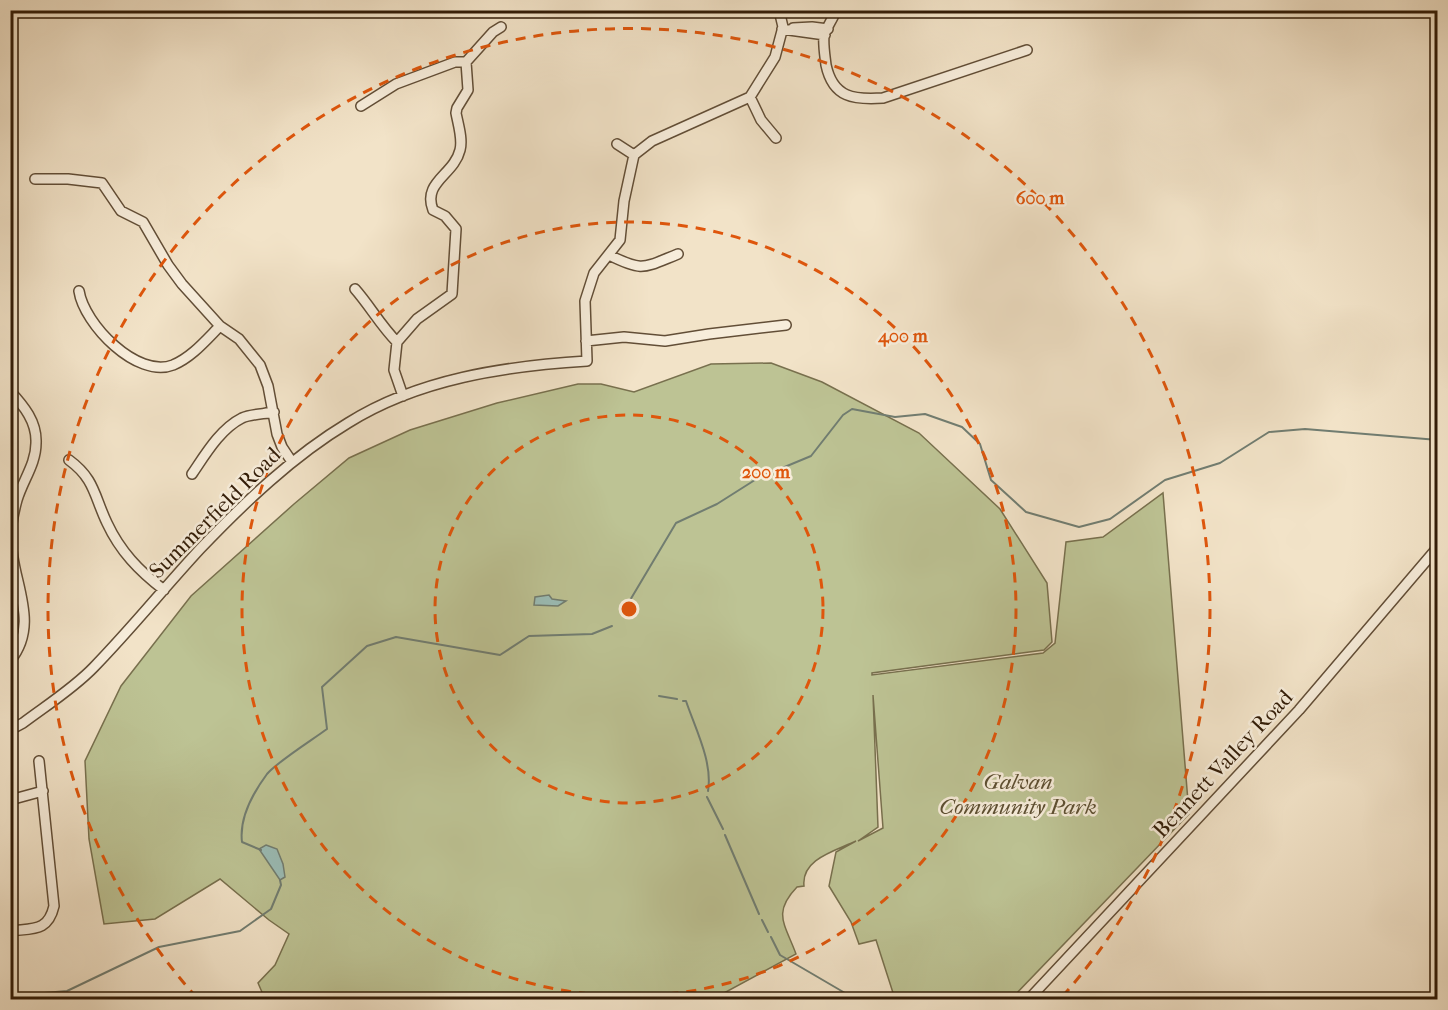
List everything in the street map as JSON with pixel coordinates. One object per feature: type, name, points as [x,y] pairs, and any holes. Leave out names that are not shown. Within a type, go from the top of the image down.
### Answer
[{"type":"street","points":[[779,10],[787,29],[796,33],[826,32]]},
{"type":"street","points":[[836,10],[826,32],[825,56],[828,74],[839,91],[860,100],[883,98],[1027,50]]},
{"type":"street","points":[[361,106],[396,84],[455,62],[465,62],[493,32],[501,27]]},
{"type":"street","points":[[786,325],[665,341],[624,337],[586,341],[585,301],[594,273],[620,240],[624,201],[634,155],[652,141],[750,97],[775,57],[787,29]]},
{"type":"street","points":[[403,396],[394,370],[397,342],[417,319],[452,294],[456,229],[445,216],[433,210],[429,200],[433,186],[458,158],[462,146],[456,113],[468,90],[465,62]]},
{"type":"street","points":[[750,97],[761,120],[776,138]]},
{"type":"street","points":[[617,144],[634,155]]},
{"type":"street","points":[[35,179],[68,179],[102,183],[121,211],[143,222],[168,265],[220,326],[239,339],[260,365],[268,386],[282,447],[292,462]]},
{"type":"street","points":[[609,255],[640,267],[678,254]]},
{"type":"street","points":[[355,289],[384,329],[397,342]]},
{"type":"street","points":[[79,291],[84,310],[105,336],[127,357],[150,365],[160,367],[172,365],[193,354],[220,326]]},
{"type":"street","name":"Summerfield Road","points":[[10,730],[93,669],[224,524],[292,462],[350,421],[403,396],[476,375],[542,364],[587,361],[586,341]]},
{"type":"street","points":[[10,391],[30,416],[36,442],[34,462],[17,500],[11,537],[16,578],[23,596],[26,624],[21,642],[10,661]]},
{"type":"street","points":[[192,474],[207,452],[229,428],[243,418],[274,412]]},
{"type":"street","points":[[69,460],[83,470],[93,487],[119,546],[140,572],[164,590]]},
{"type":"street","name":"Bennett Valley Road","points":[[1028,999],[1299,710],[1437,547]]},
{"type":"street","points":[[10,931],[43,927],[52,917],[54,906],[39,760]]},
{"type":"street","points":[[10,800],[43,791]]},
{"type":"green space","name":"Galvan Community Park","points":[[771,363],[822,382],[919,433],[1000,509],[1047,583],[1052,642],[1044,650],[872,673],[872,675],[1043,653],[1055,643],[1066,542],[1103,537],[1163,493],[1189,814],[1011,999],[895,999],[876,940],[859,944],[851,922],[829,886],[836,852],[856,841],[821,857],[808,869],[804,886],[797,887],[789,896],[785,904],[783,919],[796,954],[713,999],[265,999],[258,983],[275,965],[289,934],[220,879],[155,919],[104,924],[89,839],[85,761],[121,686],[191,596],[349,458],[410,430],[497,403],[578,384],[601,384],[634,392],[711,364]],"holes":[[[873,695],[883,828],[858,841],[878,827]]]},
{"type":"water","points":[[549,595],[552,599],[566,601],[558,606],[534,605],[535,597]]},
{"type":"water","points":[[266,845],[277,849],[283,864],[285,877],[280,880],[259,849]]},
{"type":"waterway","points":[[623,612],[676,523],[717,504],[758,478],[811,456],[843,415],[852,409],[895,417],[925,414],[962,427],[980,444],[991,480],[1026,512],[1079,527],[1110,519],[1165,480],[1220,463],[1269,432],[1305,429],[1438,440]]},
{"type":"waterway","points":[[261,850],[242,842],[245,815],[252,798],[272,769],[327,729],[322,687],[367,646],[396,637],[500,655],[529,636],[592,634],[612,626]]},
{"type":"waterway","points":[[659,696],[677,699]]},
{"type":"waterway","points":[[683,701],[686,701],[706,757],[708,791]]},
{"type":"waterway","points":[[707,797],[723,829]]},
{"type":"waterway","points":[[725,835],[759,914]]},
{"type":"waterway","points":[[10,996],[67,991],[159,947],[240,931],[271,909],[281,885],[280,880]]},
{"type":"waterway","points":[[762,920],[768,932]]},
{"type":"waterway","points":[[771,937],[780,955],[857,1000]]}]
